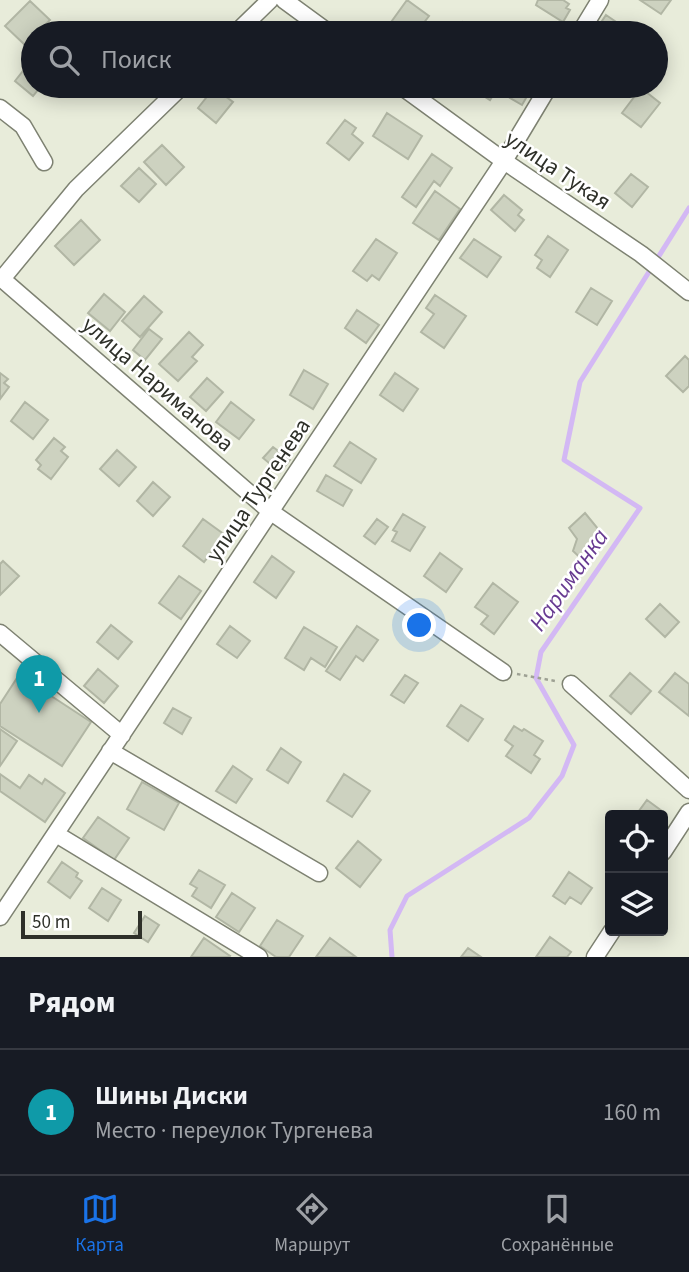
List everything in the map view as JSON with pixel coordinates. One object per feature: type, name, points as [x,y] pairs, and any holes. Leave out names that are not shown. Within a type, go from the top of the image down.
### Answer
[{"type":"street","points":[[248,21],[270,0]]},
{"type":"street","points":[[284,0],[313,21]]},
{"type":"street","points":[[587,21],[600,0]]},
{"type":"street","name":"улица Нариманова","points":[[170,98],[76,189],[1,281],[271,512],[503,672]]},
{"type":"street","name":"улица Тукая","points":[[417,98],[504,161],[641,254],[689,292]]},
{"type":"street","name":"улица Тургенева","points":[[0,917],[504,161],[542,98]]},
{"type":"street","points":[[0,108],[23,126],[44,162]]},
{"type":"street","points":[[0,633],[122,735]]},
{"type":"street","points":[[571,684],[689,790]]},
{"type":"street","points":[[110,751],[319,873]]},
{"type":"street","points":[[668,844],[689,812]]},
{"type":"street","points":[[56,834],[260,957]]},
{"type":"street","points":[[595,957],[609,936]]},
{"type":"path","points":[[503,672],[571,684]]},
{"type":"building","points":[[407,0],[429,16],[425,21],[392,21]]},
{"type":"building","points":[[538,0],[563,0],[569,4],[566,8],[570,10],[561,21],[536,5]]},
{"type":"building","points":[[640,0],[671,0],[661,14]]},
{"type":"building","points":[[30,1],[50,20],[21,21],[21,41],[5,26]]},
{"type":"building","points":[[606,15],[615,21],[602,21]]},
{"type":"building","points":[[21,73],[21,86],[15,81]]},
{"type":"building","points":[[206,98],[228,98],[233,102],[216,123],[198,108]]},
{"type":"building","points":[[510,98],[526,98],[522,105]]},
{"type":"building","points":[[633,98],[654,98],[660,103],[641,127],[622,113]]},
{"type":"building","points":[[387,113],[422,136],[408,159],[373,136]]},
{"type":"building","points":[[345,120],[356,128],[352,134],[363,143],[349,160],[327,143]]},
{"type":"building","points":[[162,145],[184,167],[166,185],[144,162]]},
{"type":"building","points":[[432,154],[452,168],[440,186],[434,181],[416,207],[402,197]]},
{"type":"building","points":[[139,168],[156,184],[139,202],[121,186]]},
{"type":"building","points":[[631,174],[648,187],[632,207],[615,193]]},
{"type":"building","points":[[435,191],[460,209],[439,240],[413,223]]},
{"type":"building","points":[[504,195],[522,210],[518,215],[524,220],[515,231],[491,210]]},
{"type":"building","points":[[81,220],[100,240],[74,265],[55,246]]},
{"type":"building","points":[[548,236],[568,250],[550,277],[537,268],[542,260],[535,255]]},
{"type":"building","points":[[376,239],[397,253],[379,280],[372,275],[367,281],[353,271]]},
{"type":"building","points":[[474,239],[501,257],[487,277],[460,258]]},
{"type":"building","points":[[591,288],[612,301],[597,325],[576,312]]},
{"type":"building","points":[[104,294],[125,312],[110,331],[88,313]]},
{"type":"building","points":[[435,295],[466,316],[444,348],[421,332],[434,314],[426,308]]},
{"type":"building","points":[[144,296],[162,312],[140,337],[122,321]]},
{"type":"building","points":[[357,310],[379,325],[366,343],[345,328]]},
{"type":"building","points":[[149,329],[162,339],[145,360],[133,350]]},
{"type":"building","points":[[189,332],[203,345],[192,357],[197,361],[178,381],[159,364]]},
{"type":"building","points":[[685,356],[689,360],[689,386],[683,392],[666,376]]},
{"type":"building","points":[[304,370],[328,384],[313,409],[290,395]]},
{"type":"building","points":[[0,373],[8,379],[4,383],[9,387],[0,399]]},
{"type":"building","points":[[395,373],[418,389],[403,411],[380,395]]},
{"type":"building","points":[[207,378],[223,392],[206,411],[190,397]]},
{"type":"building","points":[[25,402],[48,420],[33,439],[11,421]]},
{"type":"building","points":[[231,402],[254,420],[239,439],[216,422]]},
{"type":"building","points":[[54,438],[65,447],[61,451],[68,457],[51,479],[38,469],[41,465],[36,460]]},
{"type":"building","points":[[350,442],[376,459],[361,483],[334,466]]},
{"type":"building","points":[[273,447],[290,460],[280,472],[263,458]]},
{"type":"building","points":[[117,450],[136,467],[119,486],[100,469]]},
{"type":"building","points":[[326,475],[352,490],[343,506],[317,491]]},
{"type":"building","points":[[153,482],[170,497],[153,516],[137,501]]},
{"type":"building","points":[[585,513],[599,530],[597,551],[586,563],[573,551],[577,539],[569,528]]},
{"type":"building","points":[[403,514],[425,527],[410,551],[392,541],[397,532],[393,530]]},
{"type":"building","points":[[203,519],[225,535],[204,562],[183,546]]},
{"type":"building","points":[[377,519],[388,527],[375,544],[364,536]]},
{"type":"building","points":[[440,553],[462,569],[446,592],[424,576]]},
{"type":"building","points":[[272,556],[294,572],[276,598],[254,582]]},
{"type":"building","points":[[3,561],[19,576],[0,595],[0,564]]},
{"type":"building","points":[[179,576],[201,591],[181,619],[159,603]]},
{"type":"building","points":[[493,583],[518,602],[494,634],[481,624],[488,616],[475,607]]},
{"type":"building","points":[[660,604],[679,622],[665,637],[646,619]]},
{"type":"building","points":[[111,625],[132,642],[118,659],[97,642]]},
{"type":"building","points":[[230,626],[250,641],[237,658],[217,644]]},
{"type":"building","points":[[357,626],[378,640],[363,661],[356,656],[340,680],[326,671]]},
{"type":"building","points":[[304,627],[337,647],[325,667],[311,658],[304,670],[285,658]]},
{"type":"building","points":[[98,669],[118,686],[104,703],[84,686]]},
{"type":"building","points":[[630,673],[651,691],[631,714],[610,696]]},
{"type":"building","points":[[675,673],[689,684],[689,716],[659,692]]},
{"type":"building","points":[[19,675],[91,722],[62,766],[0,726],[0,704]]},
{"type":"building","points":[[405,675],[418,683],[404,703],[391,695]]},
{"type":"building","points":[[461,705],[483,719],[468,741],[447,726]]},
{"type":"building","points":[[173,708],[191,718],[182,734],[164,723]]},
{"type":"building","points":[[514,726],[543,741],[534,755],[540,759],[531,773],[506,756],[513,746],[505,740]]},
{"type":"building","points":[[0,729],[17,741],[0,766]]},
{"type":"building","points":[[281,748],[301,762],[288,783],[267,770]]},
{"type":"building","points":[[233,766],[252,779],[236,803],[216,791]]},
{"type":"building","points":[[0,774],[20,788],[29,775],[42,784],[45,779],[65,793],[45,822],[0,791]]},
{"type":"building","points":[[344,774],[370,791],[352,817],[327,801]]},
{"type":"building","points":[[142,782],[179,803],[164,830],[127,809]]},
{"type":"building","points":[[647,800],[661,810],[640,810]]},
{"type":"building","points":[[98,817],[129,838],[114,860],[83,838]]},
{"type":"building","points":[[358,841],[381,860],[360,887],[336,868]]},
{"type":"building","points":[[62,862],[78,873],[76,877],[82,881],[70,898],[48,882]]},
{"type":"building","points":[[199,870],[225,885],[211,908],[192,896],[197,888],[190,884]]},
{"type":"building","points":[[569,872],[592,888],[581,904],[570,897],[565,904],[553,896]]},
{"type":"building","points":[[102,888],[121,900],[108,921],[89,908]]},
{"type":"building","points":[[232,893],[255,908],[239,932],[216,917]]},
{"type":"building","points":[[145,916],[159,925],[148,942],[134,933]]},
{"type":"building","points":[[277,920],[303,936],[289,957],[276,957],[260,946]]},
{"type":"building","points":[[550,937],[571,952],[567,957],[536,957]]},
{"type":"building","points":[[204,938],[230,956],[191,957]]},
{"type":"building","points":[[330,938],[356,957],[316,957]]},
{"type":"building","points":[[468,948],[481,957],[461,957]]},
{"type":"waterway","name":"Нариманка","points":[[392,957],[390,930],[407,896],[529,818],[562,776],[574,745],[536,678],[541,652],[640,508],[564,460],[580,382],[689,208]]},
{"type":"place","name":"Шины Диски","points":[[39,713]]}]
